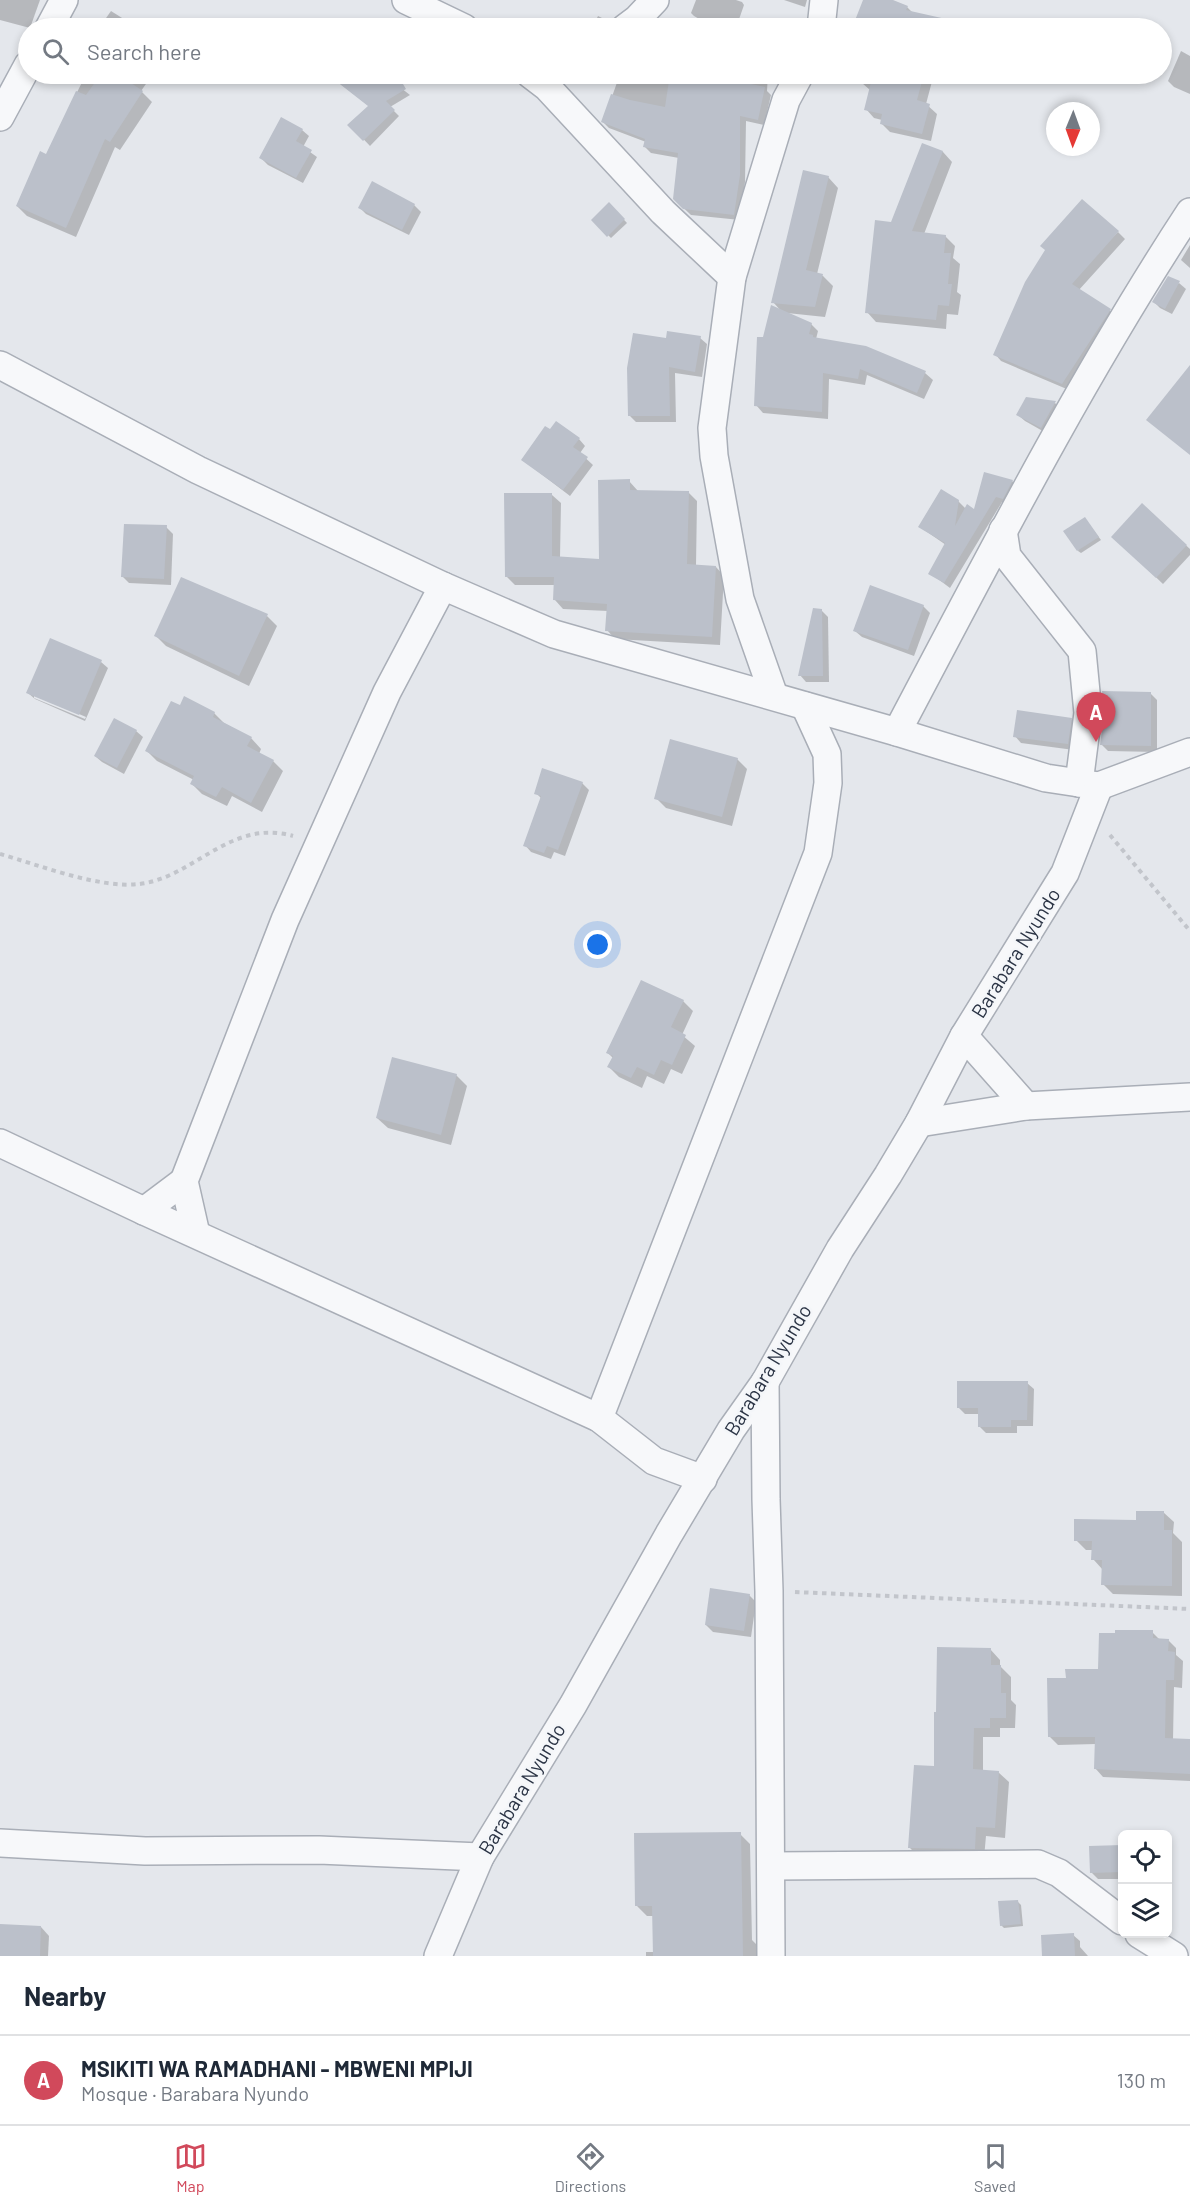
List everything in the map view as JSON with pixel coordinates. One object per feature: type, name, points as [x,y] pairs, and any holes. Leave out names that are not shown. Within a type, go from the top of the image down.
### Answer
[{"type":"street","points":[[54,18],[64,0]]},
{"type":"street","points":[[638,18],[655,0]]},
{"type":"street","points":[[822,18],[824,0]]},
{"type":"street","points":[[423,4],[447,18]]},
{"type":"street","points":[[0,117],[18,84]]},
{"type":"street","points":[[552,84],[663,212],[732,277]]},
{"type":"street","points":[[774,696],[740,599],[714,456],[712,428],[732,277],[786,100],[795,84]]},
{"type":"street","points":[[897,732],[1003,530],[1138,292],[1190,212]]},
{"type":"street","points":[[0,365],[198,470],[443,586],[554,634],[774,696],[1046,778],[1089,784],[1190,752]]},
{"type":"street","name":"Barabara Nyundo","points":[[438,1956],[480,1857],[573,1705],[669,1534],[731,1430],[765,1382],[840,1249],[919,1123],[964,1036],[1065,873],[1090,811],[1089,713],[1082,651],[1007,556],[1003,530]]},
{"type":"street","points":[[144,1211],[184,1181],[285,920],[387,692],[443,586]]},
{"type":"street","points":[[599,1418],[818,853],[828,783],[827,754],[805,706]]},
{"type":"street","points":[[964,1036],[1026,1106]]},
{"type":"street","points":[[919,1123],[1026,1106],[1190,1097]]},
{"type":"street","points":[[0,1143],[599,1418],[654,1461],[703,1479]]},
{"type":"street","points":[[184,1181],[196,1234]]},
{"type":"street","points":[[765,1382],[772,1866],[771,1956]]},
{"type":"street","points":[[0,1843],[145,1851],[319,1850],[480,1857]]},
{"type":"street","points":[[772,1866],[1038,1864],[1059,1873],[1118,1918]]},
{"type":"street","points":[[1145,1938],[1174,1956]]},
{"type":"path","points":[[1090,811],[1190,931]]},
{"type":"path","points":[[0,854],[93,881],[137,884],[158,880],[236,838],[278,831],[320,843]]},
{"type":"path","points":[[769,1592],[1190,1609]]},
{"type":"building","points":[[863,0],[893,0],[908,6],[906,10],[942,18],[856,18]]},
{"type":"building","points":[[94,84],[132,84],[143,91],[110,142],[105,139],[66,228],[16,206],[40,151],[46,154],[76,91],[86,95]]},
{"type":"building","points":[[340,84],[403,84],[406,89],[386,101],[395,110],[363,141],[347,125],[368,106]]},
{"type":"building","points":[[668,84],[751,84],[765,87],[758,120],[740,116],[740,175],[734,215],[683,209],[673,199],[678,153],[643,147],[645,139],[601,122],[611,94],[665,107]]},
{"type":"building","points":[[870,84],[921,84],[917,100],[930,104],[922,134],[880,124],[882,114],[864,110]]},
{"type":"building","points":[[281,117],[303,129],[296,141],[312,150],[296,178],[259,158]]},
{"type":"building","points":[[922,143],[943,151],[912,231],[946,235],[944,253],[951,253],[948,284],[952,284],[949,306],[938,305],[936,320],[865,313],[875,220],[891,222]]},
{"type":"building","points":[[803,170],[829,176],[806,270],[823,274],[815,307],[771,303]]},
{"type":"building","points":[[372,181],[415,204],[402,230],[358,208]]},
{"type":"building","points":[[1082,199],[1119,231],[1072,284],[1111,309],[1062,384],[993,355],[1025,282],[1045,250],[1040,246]]},
{"type":"building","points":[[609,202],[625,219],[607,237],[591,220]]},
{"type":"building","points":[[1168,276],[1180,281],[1165,309],[1152,302]]},
{"type":"building","points":[[771,305],[812,323],[809,334],[813,337],[866,346],[926,371],[917,393],[860,369],[858,379],[823,373],[822,412],[754,406],[757,337],[763,337]]},
{"type":"building","points":[[667,331],[701,336],[695,372],[669,367],[670,416],[628,416],[627,368],[633,333],[666,338]]},
{"type":"building","points":[[1190,365],[1190,455],[1146,420]]},
{"type":"building","points":[[1026,397],[1056,401],[1041,428],[1016,415]]},
{"type":"building","points":[[556,421],[580,438],[573,447],[588,457],[563,490],[521,460],[545,426],[550,429]]},
{"type":"building","points":[[984,472],[1013,480],[1003,499],[996,497],[944,583],[928,574],[945,543],[918,527],[941,489],[959,500],[955,526],[967,504],[974,509]]},
{"type":"building","points":[[630,479],[630,490],[689,491],[687,564],[716,566],[712,637],[605,631],[607,604],[553,600],[554,577],[505,577],[504,493],[552,493],[552,556],[599,559],[598,480]]},
{"type":"building","points":[[1142,503],[1187,545],[1156,578],[1111,537]]},
{"type":"building","points":[[1085,517],[1099,537],[1077,551],[1063,531]]},
{"type":"building","points":[[124,524],[167,525],[164,579],[121,577]]},
{"type":"building","points":[[181,577],[268,614],[239,676],[154,636]]},
{"type":"building","points":[[870,585],[924,605],[908,650],[853,631]]},
{"type":"building","points":[[813,608],[822,609],[823,676],[798,676]]},
{"type":"building","points":[[50,638],[102,660],[79,715],[26,693]]},
{"type":"building","points":[[1102,691],[1151,692],[1151,746],[1100,745],[1104,715]]},
{"type":"building","points":[[184,696],[215,712],[213,717],[252,737],[247,746],[274,760],[251,803],[222,787],[216,797],[190,784],[194,776],[145,751],[171,701],[180,705]]},
{"type":"building","points":[[1017,710],[1072,718],[1068,744],[1013,737]]},
{"type":"building","points":[[114,718],[137,730],[117,768],[94,756]]},
{"type":"building","points":[[670,739],[738,758],[722,817],[654,799]]},
{"type":"building","points":[[542,768],[583,782],[558,850],[547,846],[544,853],[523,846],[541,796],[534,794]]},
{"type":"building","points":[[641,980],[684,1000],[671,1027],[686,1035],[672,1065],[661,1060],[654,1075],[637,1067],[631,1078],[607,1067],[613,1056],[606,1053]]},
{"type":"building","points":[[392,1057],[457,1074],[441,1135],[376,1118]]},
{"type":"building","points":[[957,1381],[1028,1381],[1027,1420],[1011,1420],[1011,1427],[978,1427],[978,1408],[957,1408]]},
{"type":"building","points":[[1136,1511],[1164,1511],[1164,1530],[1172,1530],[1172,1586],[1101,1585],[1102,1560],[1091,1560],[1092,1541],[1074,1541],[1074,1519],[1136,1520]]},
{"type":"building","points":[[710,1588],[750,1594],[744,1631],[705,1625]]},
{"type":"building","points":[[1115,1630],[1153,1630],[1153,1638],[1169,1639],[1168,1651],[1175,1652],[1174,1680],[1166,1680],[1165,1738],[1190,1739],[1190,1774],[1094,1769],[1095,1737],[1048,1737],[1047,1678],[1066,1678],[1065,1669],[1098,1669],[1099,1633],[1115,1633]]},
{"type":"building","points":[[937,1647],[991,1648],[991,1665],[1001,1665],[1001,1693],[1006,1693],[1006,1718],[990,1718],[990,1728],[974,1728],[973,1769],[999,1771],[995,1828],[976,1827],[975,1849],[908,1848],[914,1765],[934,1766]]},
{"type":"building","points":[[741,1832],[743,1956],[653,1956],[652,1906],[635,1906],[634,1833]]},
{"type":"building","points":[[1118,1845],[1118,1872],[1090,1873],[1089,1846]]},
{"type":"building","points":[[1018,1900],[1021,1924],[1000,1926],[998,1901]]},
{"type":"building","points":[[0,1924],[41,1926],[40,1956],[0,1956]]},
{"type":"building","points":[[1074,1933],[1075,1956],[1042,1956],[1041,1935]]},
{"type":"place","name":"MSIKITI WA RAMADHANI - MBWENI MPIJI","points":[[1096,742]]}]
